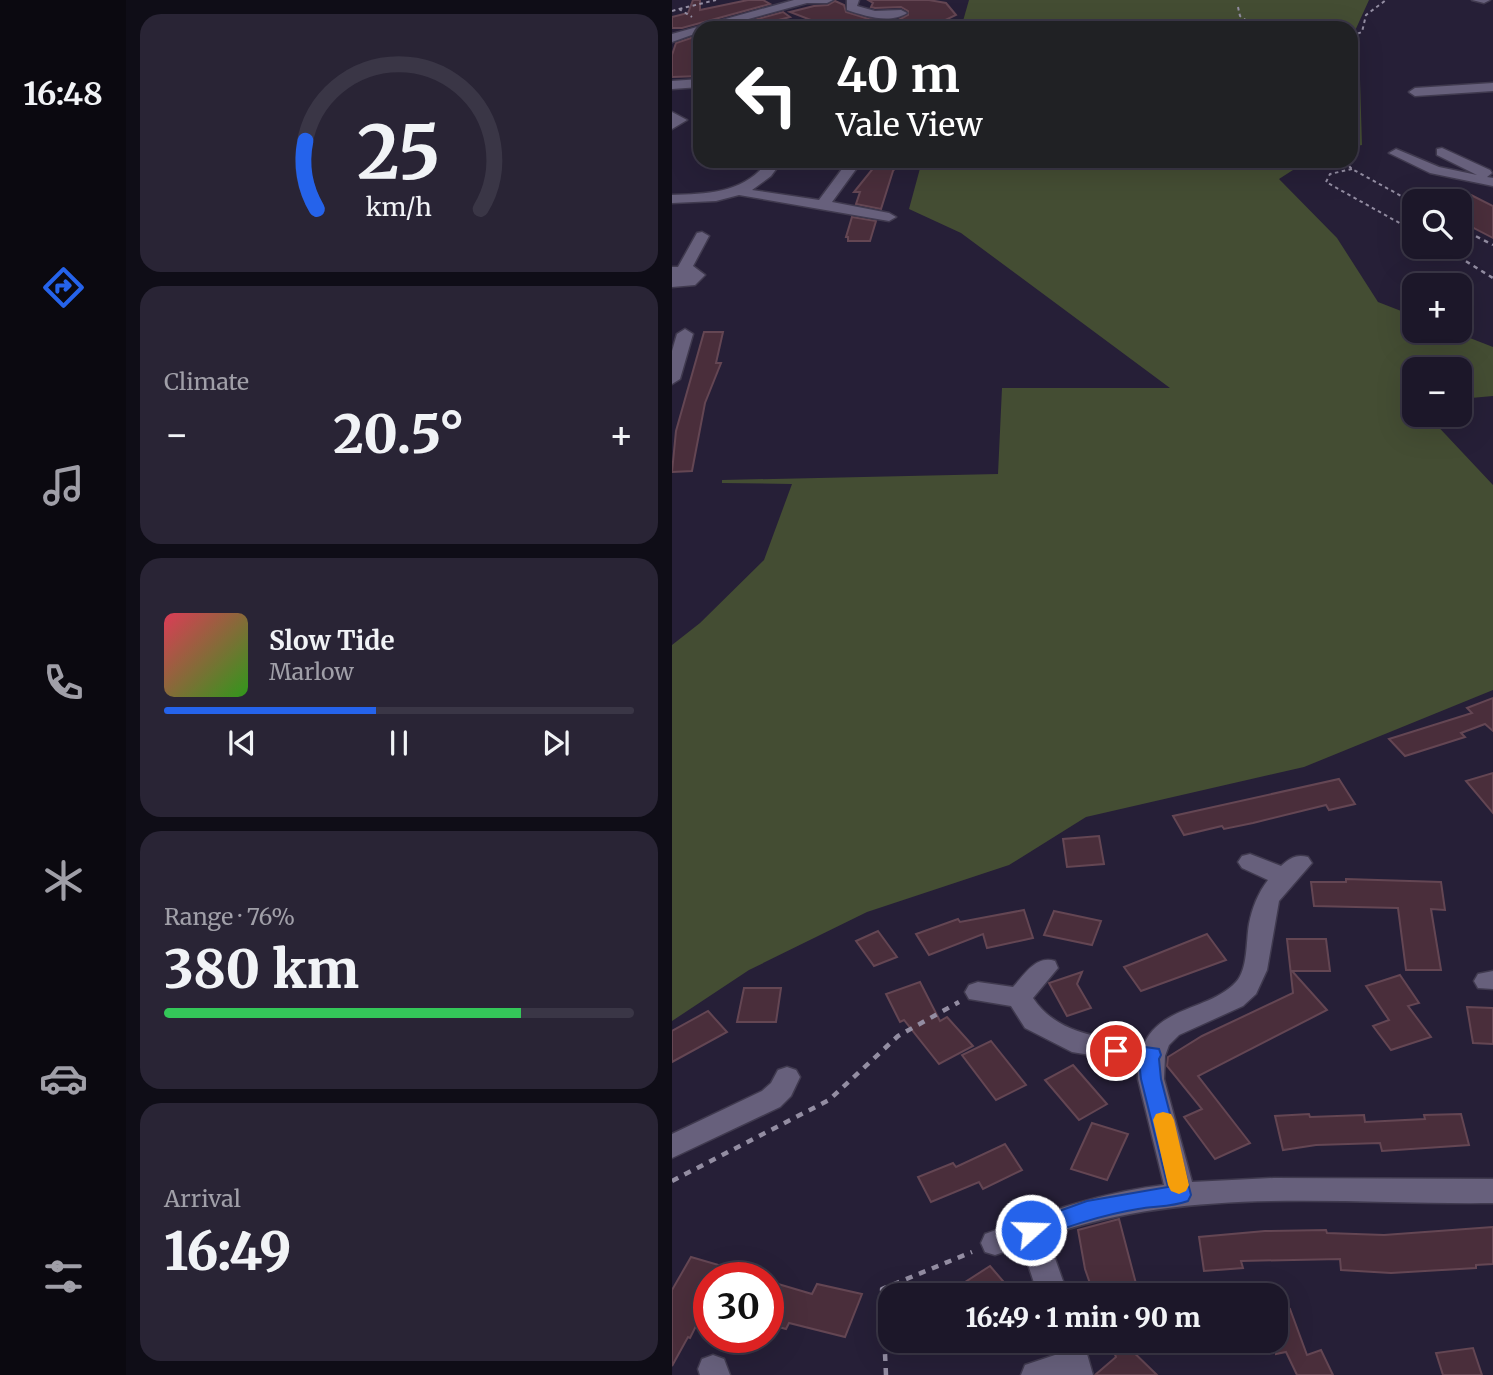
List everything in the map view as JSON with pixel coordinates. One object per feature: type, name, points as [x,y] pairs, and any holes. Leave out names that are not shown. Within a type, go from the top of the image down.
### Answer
[{"type":"street","points":[[728,21],[807,0],[827,0]]},
{"type":"street","points":[[853,0],[851,8],[859,12],[901,13]]},
{"type":"street","points":[[672,38],[693,31]]},
{"type":"street","points":[[672,85],[693,84]]},
{"type":"street","points":[[1415,92],[1493,87]]},
{"type":"street","points":[[672,116],[680,121],[672,125]]},
{"type":"street","points":[[1442,152],[1493,177]]},
{"type":"street","points":[[1396,153],[1435,170],[1493,183]]},
{"type":"street","points":[[672,199],[741,191],[768,174],[771,168]]},
{"type":"street","points":[[822,205],[838,188],[849,168]]},
{"type":"street","points":[[741,191],[757,196],[822,205],[847,214],[889,217]]},
{"type":"street","points":[[678,271],[702,236]]},
{"type":"street","points":[[672,282],[685,283],[696,278],[694,271],[678,271]]},
{"type":"street","points":[[673,375],[685,334]]},
{"type":"street","points":[[1181,1195],[1151,1079],[1149,1059],[1158,1041],[1173,1027],[1189,1016],[1225,1002],[1247,988],[1255,971],[1261,918],[1267,901],[1276,882],[1291,870],[1250,862]]},
{"type":"street","points":[[1019,997],[1045,968]]},
{"type":"street","points":[[978,992],[1019,997]]},
{"type":"street","points":[[1019,997],[1034,1021],[1069,1040],[1081,1045],[1152,1055]]},
{"type":"street","points":[[672,1147],[771,1099],[782,1089],[788,1077]]},
{"type":"street","points":[[995,1243],[1087,1210],[1141,1199],[1264,1190],[1493,1191]]},
{"type":"street","points":[[1031,1230],[1049,1283]]},
{"type":"street","points":[[1036,1375],[1074,1359]]},
{"type":"path","points":[[679,9],[716,0]]},
{"type":"path","points":[[1358,33],[1362,32],[1366,15],[1386,0]]},
{"type":"path","points":[[1238,7],[1240,16],[1247,21]]},
{"type":"path","points":[[1402,196],[1352,169],[1330,174],[1326,182],[1402,224]]},
{"type":"path","points":[[1472,235],[1493,246]]},
{"type":"path","points":[[1462,259],[1493,278]]},
{"type":"path","points":[[672,1181],[829,1100],[898,1036],[978,992]]},
{"type":"path","points":[[886,1375],[882,1289],[995,1243]]},
{"type":"green space","points":[[969,0],[1369,0],[1358,24],[1358,21],[963,21]]},
{"type":"green space","points":[[1358,64],[1360,79],[1362,145],[1358,146]]},
{"type":"green space","points":[[920,168],[1296,168],[1279,179],[1337,238],[1378,302],[1402,311],[1402,343],[1472,343],[1472,339],[1493,347],[1493,396],[1472,398],[1472,357],[1402,357],[1402,427],[1439,427],[1493,485],[1493,690],[1304,767],[1086,817],[1009,865],[867,912],[749,970],[672,1021],[672,645],[700,623],[764,560],[792,484],[722,483],[722,480],[998,474],[1002,388],[1170,388],[961,233],[909,209]]},
{"type":"building","points":[[693,0],[700,0],[700,10],[748,0],[763,0],[770,4],[708,21],[693,21],[693,25],[682,28],[672,28],[672,17],[688,13]]},
{"type":"building","points":[[868,0],[929,0],[946,3],[956,15],[943,21],[903,21],[900,19],[908,15],[908,11],[901,7],[871,7],[873,3]]},
{"type":"building","points":[[835,1],[844,5],[846,12],[869,19],[890,21],[813,21],[790,12],[828,5]]},
{"type":"building","points":[[783,12],[790,17],[774,21],[750,21]]},
{"type":"building","points":[[693,37],[693,76],[672,77],[672,55],[676,43]]},
{"type":"building","points":[[873,168],[895,168],[881,209],[856,204],[860,192],[854,192]]},
{"type":"building","points":[[1472,196],[1493,206],[1493,238],[1472,227]]},
{"type":"building","points":[[852,217],[876,221],[870,241],[848,241],[846,237]]},
{"type":"building","points":[[704,332],[723,332],[716,363],[721,363],[705,403],[692,471],[672,472],[676,431]]},
{"type":"building","points":[[1493,698],[1493,731],[1485,724],[1461,733],[1465,737],[1405,756],[1389,739],[1472,713],[1467,708]]},
{"type":"building","points":[[1493,773],[1493,813],[1466,781]]},
{"type":"building","points":[[1339,779],[1355,804],[1329,810],[1326,805],[1253,823],[1224,829],[1222,826],[1184,835],[1173,816]]},
{"type":"building","points":[[1099,836],[1104,864],[1067,867],[1063,839]]},
{"type":"building","points":[[1346,879],[1441,882],[1445,910],[1431,909],[1441,970],[1406,970],[1398,908],[1314,906],[1311,882],[1346,882]]},
{"type":"building","points":[[1024,910],[1033,938],[987,948],[983,934],[929,955],[916,934],[958,919],[960,922]]},
{"type":"building","points":[[1054,911],[1101,921],[1092,945],[1044,935]]},
{"type":"building","points":[[878,931],[897,957],[874,966],[856,941]]},
{"type":"building","points":[[1207,934],[1226,960],[1141,991],[1124,967]]},
{"type":"building","points":[[1287,939],[1326,939],[1330,971],[1292,971],[1327,1010],[1198,1076],[1250,1143],[1215,1159],[1184,1117],[1202,1109],[1167,1066],[1168,1057],[1202,1036],[1293,993]]},
{"type":"building","points":[[1082,972],[1077,984],[1091,1008],[1067,1016],[1049,983]]},
{"type":"building","points":[[1400,975],[1419,1003],[1408,1006],[1431,1037],[1391,1050],[1373,1026],[1389,1020],[1366,986]]},
{"type":"building","points":[[920,982],[940,1021],[947,1017],[973,1046],[939,1064],[904,1020],[900,1022],[886,994]]},
{"type":"building","points":[[744,988],[781,988],[776,1022],[737,1022]]},
{"type":"building","points":[[1467,1007],[1493,1008],[1493,1044],[1473,1043]]},
{"type":"building","points":[[708,1011],[727,1032],[672,1062],[672,1031]]},
{"type":"building","points":[[991,1041],[1026,1085],[996,1100],[962,1055]]},
{"type":"building","points":[[1073,1065],[1107,1104],[1079,1120],[1045,1080]]},
{"type":"building","points":[[1309,1114],[1310,1117],[1364,1115],[1365,1122],[1461,1114],[1469,1145],[1382,1151],[1380,1143],[1316,1145],[1283,1150],[1275,1116]]},
{"type":"building","points":[[1092,1123],[1128,1134],[1107,1180],[1071,1169]]},
{"type":"building","points":[[1005,1144],[1022,1170],[983,1189],[979,1182],[931,1202],[918,1177],[953,1163],[956,1167]]},
{"type":"building","points":[[1119,1219],[1136,1283],[1090,1283],[1078,1230]]},
{"type":"building","points":[[1493,1227],[1493,1264],[1476,1265],[1476,1268],[1391,1273],[1341,1270],[1340,1259],[1241,1261],[1243,1268],[1204,1271],[1199,1237],[1265,1231],[1326,1230],[1327,1233],[1384,1235]]},
{"type":"building","points":[[691,1257],[708,1262],[693,1262],[693,1332],[672,1366],[672,1290]]},
{"type":"building","points":[[990,1266],[1005,1283],[964,1283]]},
{"type":"building","points":[[817,1284],[862,1294],[845,1337],[789,1323],[786,1329],[784,1286],[812,1294]]},
{"type":"building","points":[[1288,1309],[1307,1355],[1321,1350],[1333,1375],[1297,1375],[1286,1353]]},
{"type":"building","points":[[1473,1348],[1482,1375],[1443,1375],[1436,1353]]},
{"type":"building","points":[[1114,1353],[1134,1353],[1157,1375],[1095,1375],[1116,1357]]},
{"type":"slow traffic","points":[[1163,1120],[1179,1185]]},
{"type":"route","points":[[1031,1230],[1087,1210],[1141,1199],[1181,1195],[1166,1128],[1151,1079],[1149,1059],[1152,1055],[1116,1051]]}]
